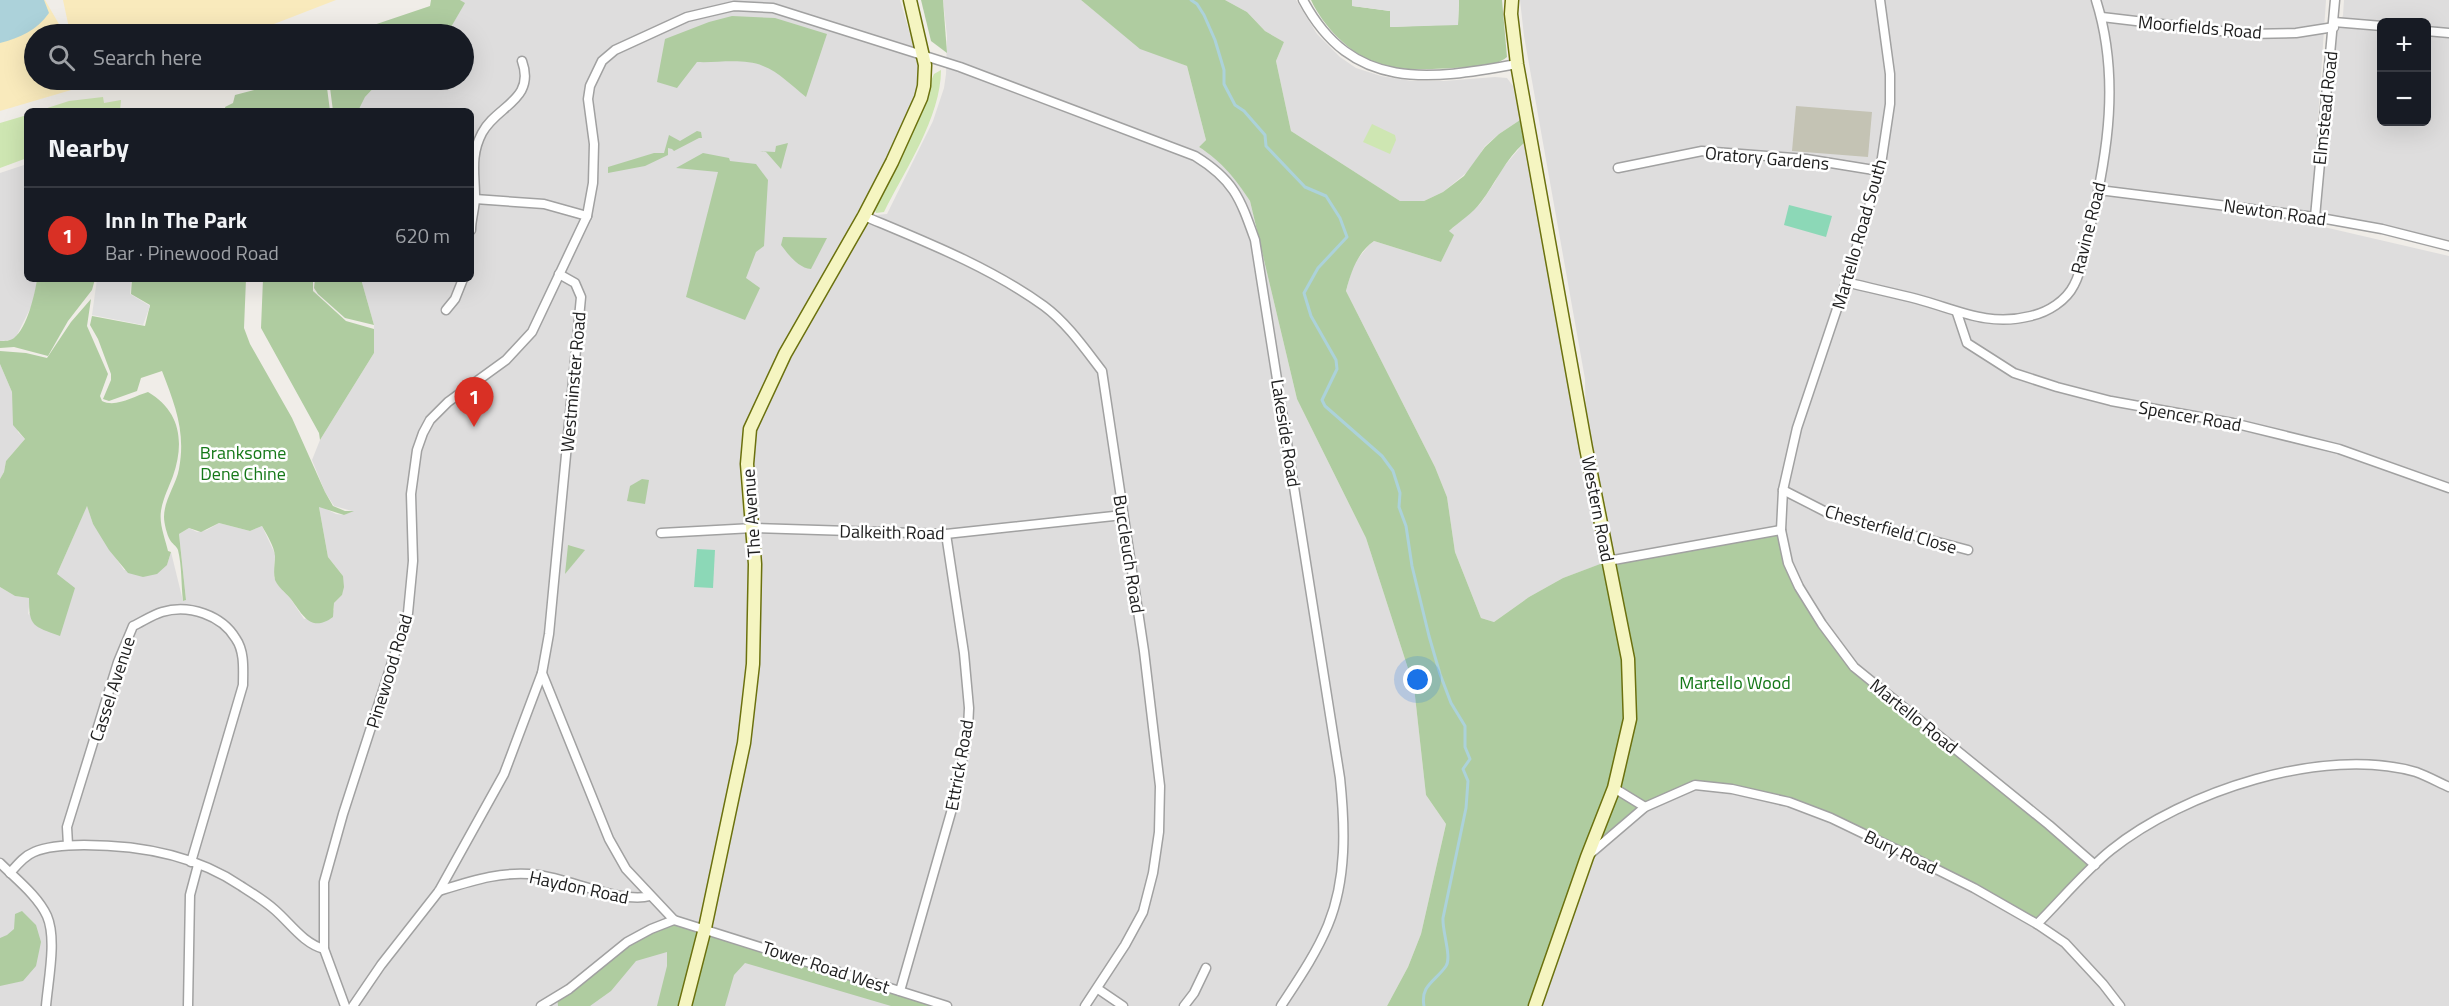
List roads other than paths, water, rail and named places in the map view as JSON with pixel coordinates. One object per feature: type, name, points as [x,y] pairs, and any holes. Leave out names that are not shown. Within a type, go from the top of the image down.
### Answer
[{"type":"main road","name":"The Avenue","points":[[685,1006],[705,928],[744,743],[753,664],[755,564],[747,464],[750,429],[785,354],[864,216],[892,162],[921,98],[926,75],[924,56],[910,0]]},
{"type":"main road","name":"Western Road","points":[[1512,0],[1518,64],[1608,561],[1628,659],[1630,719],[1614,788],[1587,857],[1535,1006]]},
{"type":"street","points":[[1303,0],[1310,14],[1331,40],[1351,57],[1379,70],[1415,75],[1443,75],[1465,74],[1518,64]]},
{"type":"street","name":"Martello Road South","points":[[1797,428],[1880,171],[1890,104],[1890,74],[1880,0]]},
{"type":"street","name":"Ravine Road","points":[[1846,282],[1919,300],[1957,313],[2000,322],[2033,316],[2057,305],[2074,286],[2099,190],[2111,97],[2102,17],[2096,0]]},
{"type":"street","name":"Elmstead Road","points":[[2315,217],[2335,0]]},
{"type":"street","points":[[559,274],[586,216],[593,183],[594,144],[588,99],[590,86],[602,61],[615,50],[687,17],[734,6],[755,6],[790,12],[924,56]]},
{"type":"street","name":"Moorfields Road","points":[[2102,17],[2246,34],[2296,33],[2334,24],[2377,26]]},
{"type":"street","points":[[2431,31],[2449,33]]},
{"type":"street","name":"Lakeside Road","points":[[924,56],[1002,82],[1195,156],[1228,180],[1243,204],[1255,240],[1340,778],[1344,819],[1341,878],[1329,924],[1310,962],[1281,1006]]},
{"type":"street","points":[[474,156],[483,131],[491,120],[512,104],[522,89],[525,73],[522,61]]},
{"type":"street","name":"Oratory Gardens","points":[[1618,168],[1702,151],[1806,159],[1880,171]]},
{"type":"street","points":[[474,188],[474,204]]},
{"type":"street","name":"Newton Road","points":[[2099,190],[2315,217],[2382,229],[2449,246]]},
{"type":"street","points":[[475,199],[544,204],[586,216]]},
{"type":"street","name":"Buccleuch Road","points":[[864,216],[973,264],[1046,307],[1080,341],[1102,371],[1144,651],[1160,786],[1159,832],[1153,873],[1143,912],[1098,989],[1085,1006]]},
{"type":"street","name":"Westminster Road","points":[[353,1006],[381,965],[439,891],[504,774],[542,673],[549,634],[581,297],[575,283],[559,274]]},
{"type":"street","name":"Pinewood Road","points":[[345,1006],[324,950],[324,882],[330,855],[408,613],[413,561],[412,480],[423,433],[430,420],[448,402],[506,360],[532,332],[559,274]]},
{"type":"street","points":[[446,310],[455,299],[462,282]]},
{"type":"street","name":"Spencer Road","points":[[1957,313],[1967,343],[2014,373],[2111,401],[2233,423],[2339,449],[2449,488]]},
{"type":"street","name":"Martello Road","points":[[1797,428],[1783,490],[1780,530],[1788,563],[1799,587],[1822,624],[1854,667],[2095,865]]},
{"type":"street","name":"Chesterfield Close","points":[[1783,490],[1828,513],[1968,550]]},
{"type":"street","name":"Dalkeith Road","points":[[661,533],[753,528],[946,534],[1124,515]]},
{"type":"street","points":[[1608,561],[1780,530]]},
{"type":"street","name":"Ettrick Road","points":[[900,991],[956,795],[968,729],[969,708],[964,653],[946,534]]},
{"type":"street","name":"Cassel Avenue","points":[[68,845],[67,827],[118,663],[133,627],[162,612],[190,609],[215,619],[237,639],[243,661],[243,685],[194,864],[190,895],[188,1006]]},
{"type":"street","points":[[542,673],[609,839],[626,869],[674,920],[705,928]]},
{"type":"street","points":[[2037,924],[2110,850],[2153,821],[2210,794],[2276,774],[2327,766],[2372,765],[2415,772],[2449,787]]},
{"type":"street","name":"Bury Road","points":[[1587,857],[1645,807],[1695,785],[1732,789],[1789,802],[1830,818],[1919,860],[2037,924],[2065,943],[2120,1006]]},
{"type":"street","points":[[1614,788],[1645,807]]},
{"type":"street","points":[[10,873],[34,851],[68,845],[140,847],[163,852],[238,884],[274,908],[312,946],[324,950]]},
{"type":"street","points":[[0,864],[34,897],[47,917],[51,939],[46,1006]]},
{"type":"street","name":"Haydon Road","points":[[439,891],[504,874],[537,874],[569,880],[625,897],[638,899],[650,896]]},
{"type":"street","points":[[541,1006],[569,989],[627,942],[674,920]]},
{"type":"street","name":"Tower Road West","points":[[705,928],[947,1006]]},
{"type":"street","points":[[1184,1006],[1194,993],[1206,968]]},
{"type":"street","points":[[1098,989],[1123,1006]]},
{"type":"water","points":[[0,0],[44,0],[49,13],[39,24],[24,24],[24,34],[0,43]]},
{"type":"waterway","points":[[1191,0],[1197,4],[1204,15],[1215,40],[1224,70],[1224,84],[1235,105],[1244,111],[1265,135],[1266,146],[1305,187],[1326,196],[1340,218],[1347,237],[1318,268],[1304,293],[1311,316],[1336,360],[1337,369],[1322,400],[1325,406],[1382,456],[1393,471],[1400,493],[1399,507],[1406,526],[1412,566],[1429,636],[1451,703],[1465,726],[1465,747],[1470,759],[1463,769],[1468,781],[1466,808],[1443,918],[1448,962],[1424,993],[1424,1006]]},
{"type":"place","name":"Inn In The Park","points":[[474,427]]},
{"type":"park label","name":"Branksome Dene Chine","points":[[243,462]]},
{"type":"park label","name":"Martello Wood","points":[[1735,682]]}]
